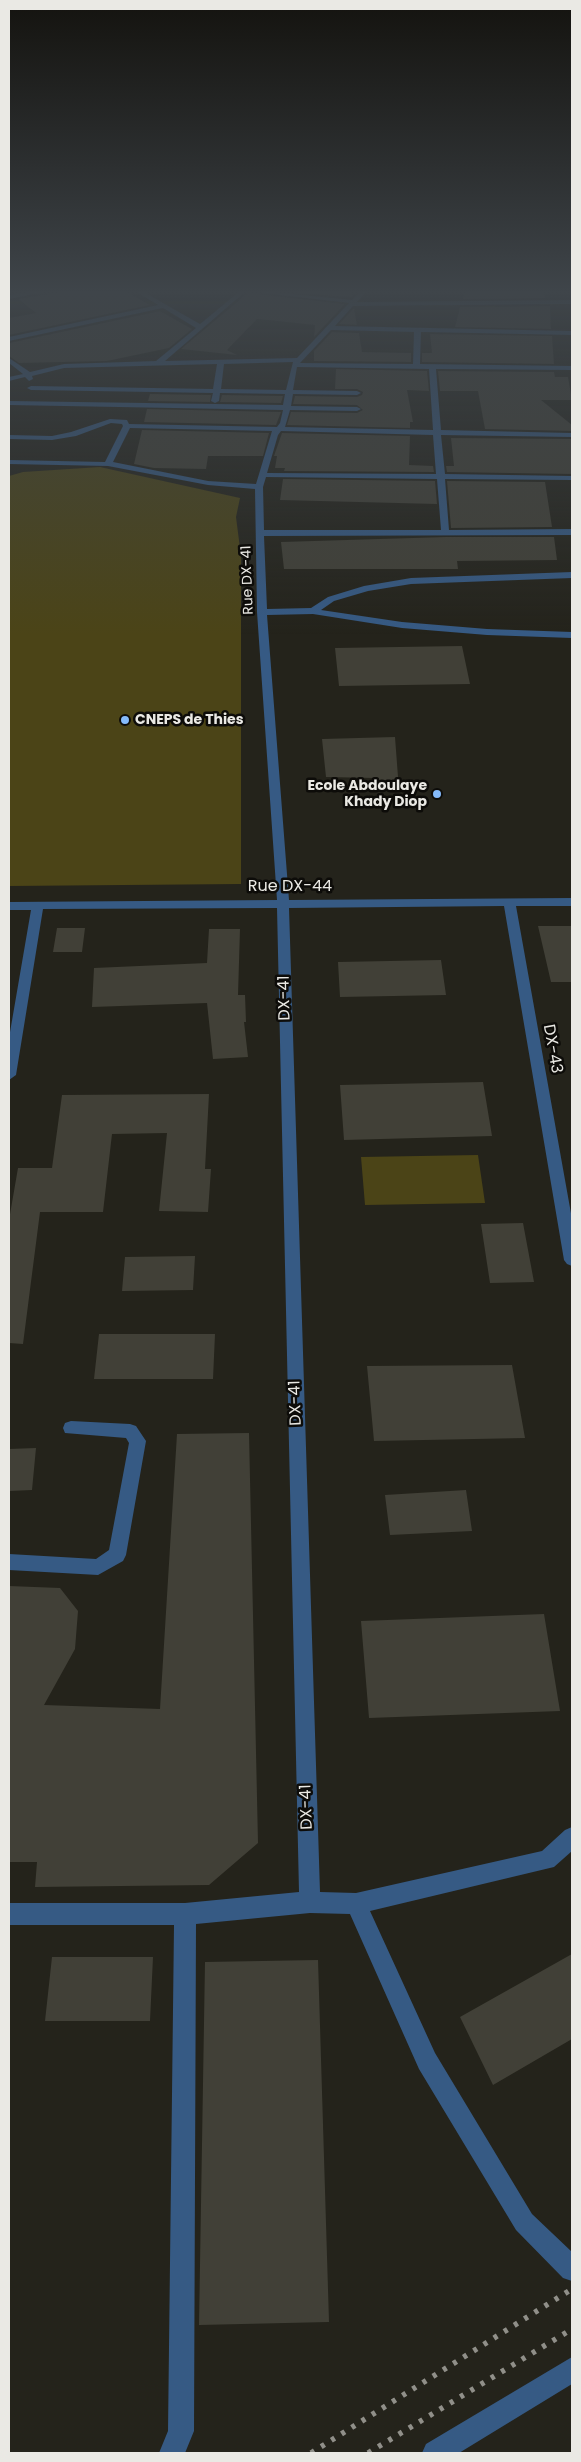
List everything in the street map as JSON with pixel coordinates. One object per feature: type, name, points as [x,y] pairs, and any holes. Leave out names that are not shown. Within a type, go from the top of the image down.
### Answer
[{"type":"street","points":[[133,406],[280,428],[357,420]]},
{"type":"street","points":[[108,464],[139,406]]},
{"type":"street","points":[[213,417],[214,406]]},
{"type":"street","points":[[357,406],[357,420]]},
{"type":"street","points":[[436,406],[445,532]]},
{"type":"street","points":[[9,437],[52,438],[72,434],[110,421],[124,422],[130,425],[287,408],[439,432],[572,435]]},
{"type":"street","name":"Rue DX-41","points":[[283,903],[262,612],[259,487],[274,434],[284,424],[287,408]]},
{"type":"street","points":[[9,462],[108,464],[208,483],[259,487]]},
{"type":"street","points":[[263,474],[572,478]]},
{"type":"street","points":[[260,534],[572,532]]},
{"type":"street","points":[[313,611],[331,600],[367,588],[411,582],[572,575]]},
{"type":"street","points":[[262,612],[313,611],[402,624],[488,632],[572,635]]},
{"type":"street","name":"DX-43","points":[[509,902],[572,1260]]},
{"type":"street","name":"Rue DX-44","points":[[9,906],[572,902]]},
{"type":"street","name":"DX-41","points":[[283,903],[310,1902]]},
{"type":"street","points":[[9,1075],[38,906]]},
{"type":"street","points":[[9,1562],[98,1566],[117,1555],[138,1441],[130,1432],[71,1428]]},
{"type":"street","points":[[9,1914],[185,1914],[310,1902],[356,1904],[547,1860],[572,1837]]},
{"type":"street","points":[[356,1904],[428,2061],[438,2078],[524,2222],[572,2269]]},
{"type":"street","points":[[172,2453],[181,2431],[182,2413],[185,1914]]},
{"type":"street","points":[[435,2453],[572,2370]]},
{"type":"shaded area","name":"CNEPS de Thies","points":[[100,467],[240,498],[236,517],[241,556],[241,884],[9,886],[9,476],[23,472]]},
{"type":"shaded area","points":[[478,1155],[485,1203],[365,1205],[361,1157]]},
{"type":"building","points":[[358,406],[410,406],[413,422],[410,422],[410,428],[287,425],[291,412],[357,413],[363,410]]},
{"type":"building","points":[[481,406],[548,406],[572,425],[572,431],[485,429]]},
{"type":"building","points":[[147,409],[281,412],[276,425],[144,422]]},
{"type":"building","points":[[142,430],[269,433],[263,456],[208,456],[206,469],[154,468],[134,464]]},
{"type":"building","points":[[282,433],[410,436],[409,465],[433,466],[434,472],[284,471],[285,468],[275,468],[277,456],[274,456]]},
{"type":"building","points":[[451,438],[572,439],[572,474],[447,472],[446,466],[454,466]]},
{"type":"building","points":[[283,479],[435,481],[437,504],[280,500]]},
{"type":"building","points":[[447,481],[545,482],[552,527],[451,528]]},
{"type":"building","points":[[446,537],[554,537],[557,560],[457,561],[458,569],[284,569],[281,542]]},
{"type":"building","points":[[462,646],[470,684],[339,686],[335,648]]},
{"type":"building","points":[[395,737],[399,790],[377,790],[375,778],[326,777],[322,739]]},
{"type":"building","points":[[538,926],[572,926],[572,982],[551,982]]},
{"type":"building","points":[[57,928],[85,928],[82,952],[53,952]]},
{"type":"building","points":[[209,929],[240,929],[238,995],[245,995],[246,1022],[244,1022],[248,1057],[213,1059],[207,1003],[92,1007],[94,968],[207,963]]},
{"type":"building","points":[[441,960],[446,995],[340,997],[338,962]]},
{"type":"building","points":[[483,1082],[492,1136],[344,1140],[340,1085]]},
{"type":"building","points":[[209,1094],[205,1169],[211,1169],[208,1212],[159,1211],[167,1133],[112,1134],[103,1212],[40,1212],[23,1344],[9,1343],[9,1220],[18,1168],[52,1168],[62,1095]]},
{"type":"building","points":[[523,1223],[534,1282],[490,1283],[481,1224]]},
{"type":"building","points":[[195,1256],[193,1290],[122,1291],[125,1257]]},
{"type":"building","points":[[99,1334],[215,1334],[213,1379],[94,1379]]},
{"type":"building","points":[[512,1365],[525,1438],[374,1441],[367,1366]]},
{"type":"building","points":[[249,1433],[258,1843],[209,1885],[35,1887],[37,1862],[9,1862],[9,1586],[60,1588],[78,1611],[75,1649],[44,1705],[160,1709],[177,1434]]},
{"type":"building","points":[[36,1448],[32,1490],[9,1491],[9,1449]]},
{"type":"building","points":[[466,1490],[472,1531],[390,1535],[385,1495]]},
{"type":"building","points":[[544,1614],[560,1711],[369,1718],[361,1621]]},
{"type":"building","points":[[572,1954],[572,2039],[493,2085],[460,2017]]},
{"type":"building","points":[[52,1957],[153,1957],[150,2021],[45,2021]]},
{"type":"building","points":[[318,1960],[329,2322],[199,2325],[205,1962]]},
{"type":"railway","points":[[311,2453],[572,2289]]},
{"type":"railway","points":[[368,2453],[572,2329]]},
{"type":"place","name":"CNEPS de Thies","points":[[125,720]]},
{"type":"place","name":"Ecole Abdoulaye Khady Diop","points":[[437,794]]}]
